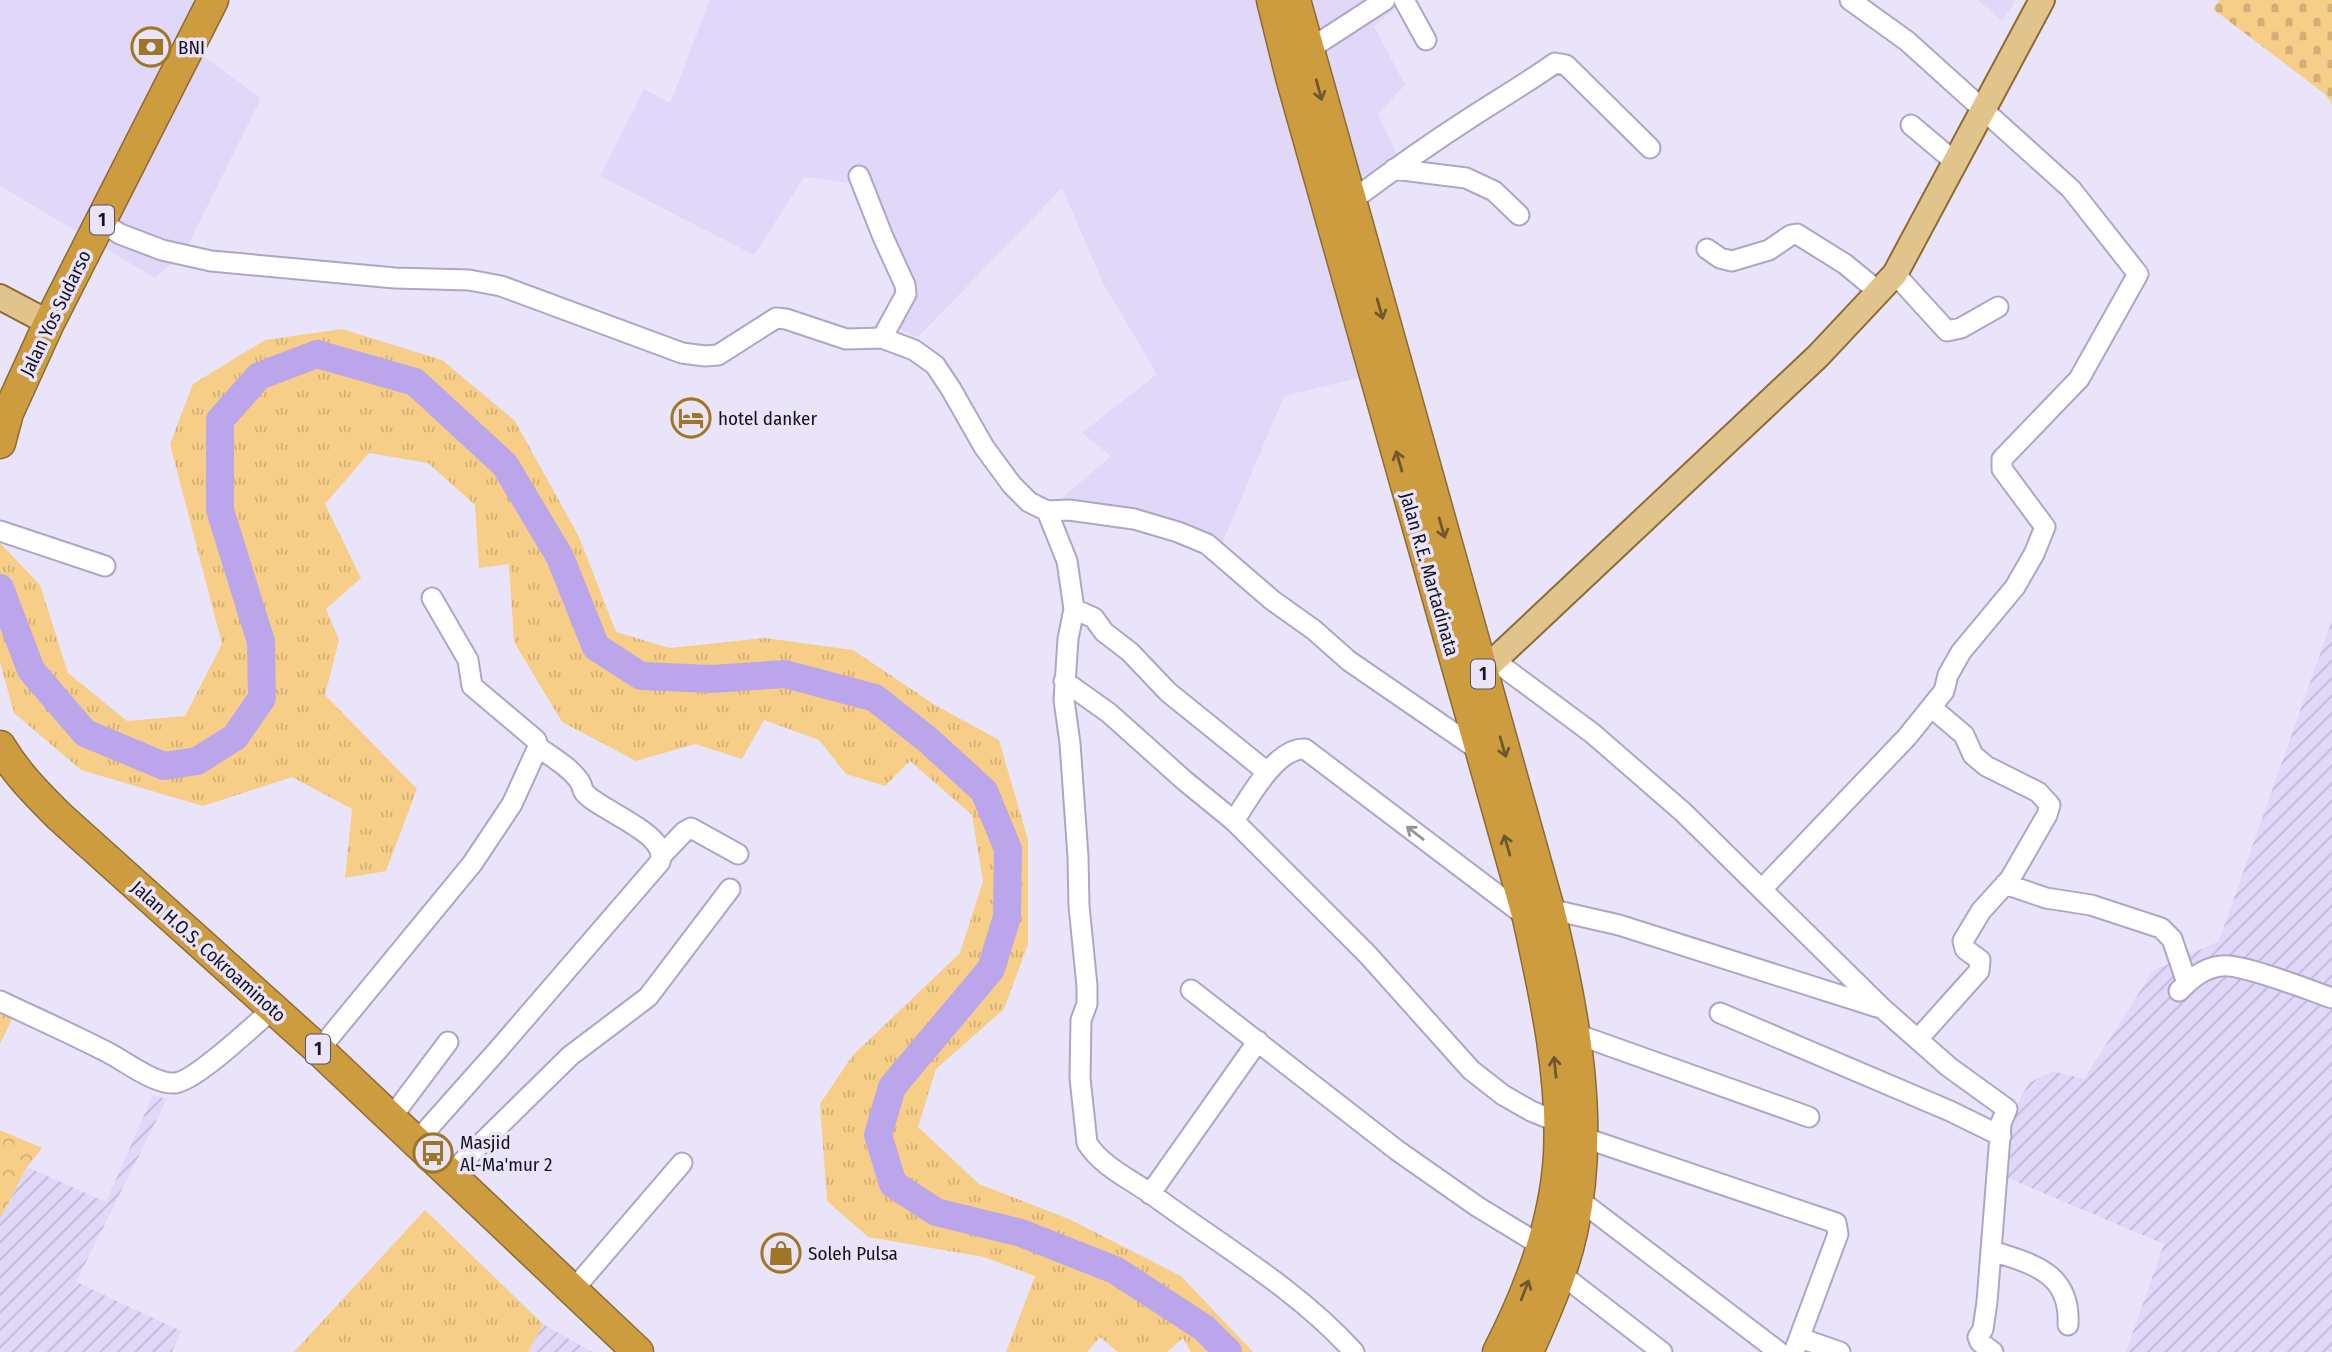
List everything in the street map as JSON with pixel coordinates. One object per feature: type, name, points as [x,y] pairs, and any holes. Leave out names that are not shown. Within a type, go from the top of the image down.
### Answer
[{"type":"highway","name":"Jalan Yos Sudarso","points":[[0,439],[24,374],[213,0]]},
{"type":"highway","name":"Jalan R.E. Martadinata","points":[[1272,0],[1291,77],[1480,751],[1538,913],[1567,983],[1576,1034],[1570,1130],[1559,1155],[1542,1246],[1512,1324],[1498,1352]]},
{"type":"highway","name":"Jalan R.E. Martadinata","points":[[1295,0],[1350,202],[1488,667],[1538,913],[1542,985],[1556,1070],[1570,1130],[1578,1199],[1573,1231],[1561,1274],[1528,1352]]},
{"type":"highway","name":"Jalan H.O.S. Cokroaminoto","points":[[0,746],[33,790],[59,816],[318,1050],[638,1352]]},
{"type":"main road","points":[[1488,667],[1818,356],[1887,283],[2042,0]]},
{"type":"main road","points":[[0,297],[49,323]]},
{"type":"street","points":[[1308,50],[1385,0]]},
{"type":"street","points":[[1762,889],[1907,737],[1944,691],[1948,675],[1961,652],[2015,586],[2044,531],[2044,524],[2002,469],[2002,458],[2079,379],[2138,274],[2071,188],[1907,41],[1850,0]]},
{"type":"street","points":[[1410,2],[1426,40]]},
{"type":"street","points":[[1350,202],[1394,169],[1476,114],[1526,85],[1555,63],[1566,65],[1650,148]]},
{"type":"street","points":[[1911,124],[1955,162]]},
{"type":"street","points":[[1394,169],[1466,178],[1494,191],[1519,215]]},
{"type":"street","points":[[859,176],[905,285],[906,295],[882,338]]},
{"type":"street","points":[[101,222],[120,234],[162,250],[211,261],[395,278],[469,280],[501,286],[682,353],[718,355],[776,318],[846,339],[882,338],[915,350],[934,365],[984,447],[1012,485],[1029,502],[1047,512],[1069,510],[1134,519],[1207,544],[1349,661],[1480,751]]},
{"type":"street","points":[[1707,249],[1720,258],[1732,261],[1769,250],[1791,235],[1797,234],[1845,264],[1887,283],[1947,331],[1961,328],[1998,307]]},
{"type":"street","points":[[1047,512],[1066,561],[1074,609],[1064,681],[1087,986],[1080,1040],[1085,1136],[1092,1151],[1124,1177],[1256,1268],[1323,1321],[1354,1352]]},
{"type":"street","points":[[0,531],[105,566]]},
{"type":"street","points":[[432,598],[468,660],[472,686],[536,740],[538,747],[579,780],[585,793],[638,827],[661,848],[663,854]]},
{"type":"street","points":[[1074,609],[1094,618],[1104,632],[1130,652],[1168,692],[1266,772]]},
{"type":"street","points":[[1488,667],[1592,733],[1683,812],[1882,1008],[1949,1067],[2007,1109],[2001,1123],[1987,1302],[1983,1329],[1978,1337],[1980,1342],[1993,1352]]},
{"type":"street","points":[[1064,681],[1109,713],[1234,821],[1368,955],[1471,1070],[1503,1095],[1570,1130],[1836,1223],[1838,1234],[1797,1345],[1840,1352]]},
{"type":"street","points":[[1918,1039],[1979,971],[1980,960],[1965,949],[1963,941],[1981,911],[2005,884],[2047,815],[2050,805],[2038,792],[1986,766],[1973,755],[1964,735],[1931,706]]},
{"type":"street","points":[[318,1050],[496,832],[526,777],[538,747]]},
{"type":"street","points":[[1234,821],[1266,772],[1291,752],[1305,749],[1538,913],[1619,925],[1882,1008]]},
{"type":"street","points":[[416,1142],[605,927],[684,832],[691,828],[738,854]]},
{"type":"street","points":[[2005,884],[2046,898],[2091,905],[2161,928],[2172,939],[2183,987],[2208,969],[2232,965],[2332,998]]},
{"type":"street","points":[[450,1174],[570,1056],[648,997],[730,889]]},
{"type":"street","points":[[1191,990],[1398,1151],[1478,1207],[1542,1246]]},
{"type":"street","points":[[0,1001],[109,1053],[150,1076],[174,1084],[186,1080],[273,1009]]},
{"type":"street","points":[[1720,1013],[1951,1111],[2001,1136]]},
{"type":"street","points":[[1576,1034],[1809,1117]]},
{"type":"street","points":[[1150,1194],[1258,1041]]},
{"type":"street","points":[[391,1118],[448,1042]]},
{"type":"street","points":[[573,1290],[682,1163]]},
{"type":"street","points":[[1578,1199],[1779,1352]]},
{"type":"street","points":[[1992,1251],[2043,1270],[2066,1294],[2068,1325]]},
{"type":"street","points":[[1561,1274],[1662,1352]]},
{"type":"shaded area","points":[[0,0],[230,0],[200,54],[261,98],[184,253],[155,278],[0,186]]},
{"type":"shaded area","points":[[710,0],[1406,0],[1374,26],[1405,85],[1378,114],[1397,155],[1327,198],[1375,374],[1284,396],[1218,553],[1183,534],[1047,511],[1111,456],[1082,433],[1157,374],[1104,285],[1062,188],[918,337],[884,323],[901,279],[866,185],[804,177],[754,255],[600,176],[644,89],[670,103]]},
{"type":"shaded area","points":[[1978,0],[2016,0],[2002,21]]},
{"type":"shaded area","points":[[2332,620],[2332,1352],[2126,1352],[2164,1244],[2008,1178],[2010,1117],[2029,1083],[2052,1071],[2084,1079],[2153,971],[2219,941]]},
{"type":"shaded area","points":[[153,1095],[167,1099],[76,1282],[181,1331],[172,1352],[0,1352],[0,1219],[27,1167],[106,1202]]},
{"type":"shaded area","points":[[543,1324],[592,1352],[528,1352]]},
{"type":"green space","points":[[2220,0],[2332,0],[2332,104],[2326,95],[2213,9]]},
{"type":"green space","points":[[342,329],[442,360],[515,421],[579,537],[616,632],[670,648],[765,638],[853,650],[935,705],[999,740],[1028,840],[1028,944],[1004,1009],[936,1069],[918,1127],[979,1184],[1069,1219],[1181,1276],[1253,1352],[1191,1352],[1183,1338],[1167,1352],[1118,1352],[1100,1337],[1087,1352],[1006,1352],[1035,1276],[984,1257],[868,1237],[827,1201],[820,1104],[852,1056],[960,953],[983,881],[972,815],[910,761],[885,786],[846,774],[819,740],[764,720],[742,759],[695,744],[636,761],[562,722],[514,642],[509,564],[479,568],[475,505],[428,463],[369,453],[325,504],[361,578],[326,609],[339,640],[325,695],[417,789],[386,871],[345,878],[352,809],[292,777],[203,806],[81,770],[14,713],[0,662],[0,543],[40,585],[68,673],[127,721],[185,716],[222,644],[170,444],[193,384],[265,340]]},
{"type":"green space","points":[[0,1007],[15,1013],[0,1044]]},
{"type":"green space","points":[[0,1130],[42,1148],[27,1167],[0,1219]]},
{"type":"green space","points":[[425,1210],[543,1324],[528,1352],[294,1352]]},
{"type":"waterway","points":[[0,588],[31,670],[85,733],[164,766],[197,761],[235,737],[262,698],[261,642],[220,510],[220,420],[259,376],[317,354],[415,382],[505,465],[560,557],[596,647],[641,676],[711,679],[785,674],[875,698],[928,740],[984,791],[1008,849],[1007,917],[991,969],[892,1087],[878,1135],[893,1184],[936,1212],[1021,1233],[1115,1270],[1204,1328],[1228,1352]]},
{"type":"place","name":"BNI","points":[[151,47]]},
{"type":"place","name":"hotel danker","points":[[691,418]]},
{"type":"place","name":"Masjid Al-Ma'mur 2","points":[[433,1153]]},
{"type":"place","name":"Soleh Pulsa","points":[[781,1253]]}]
